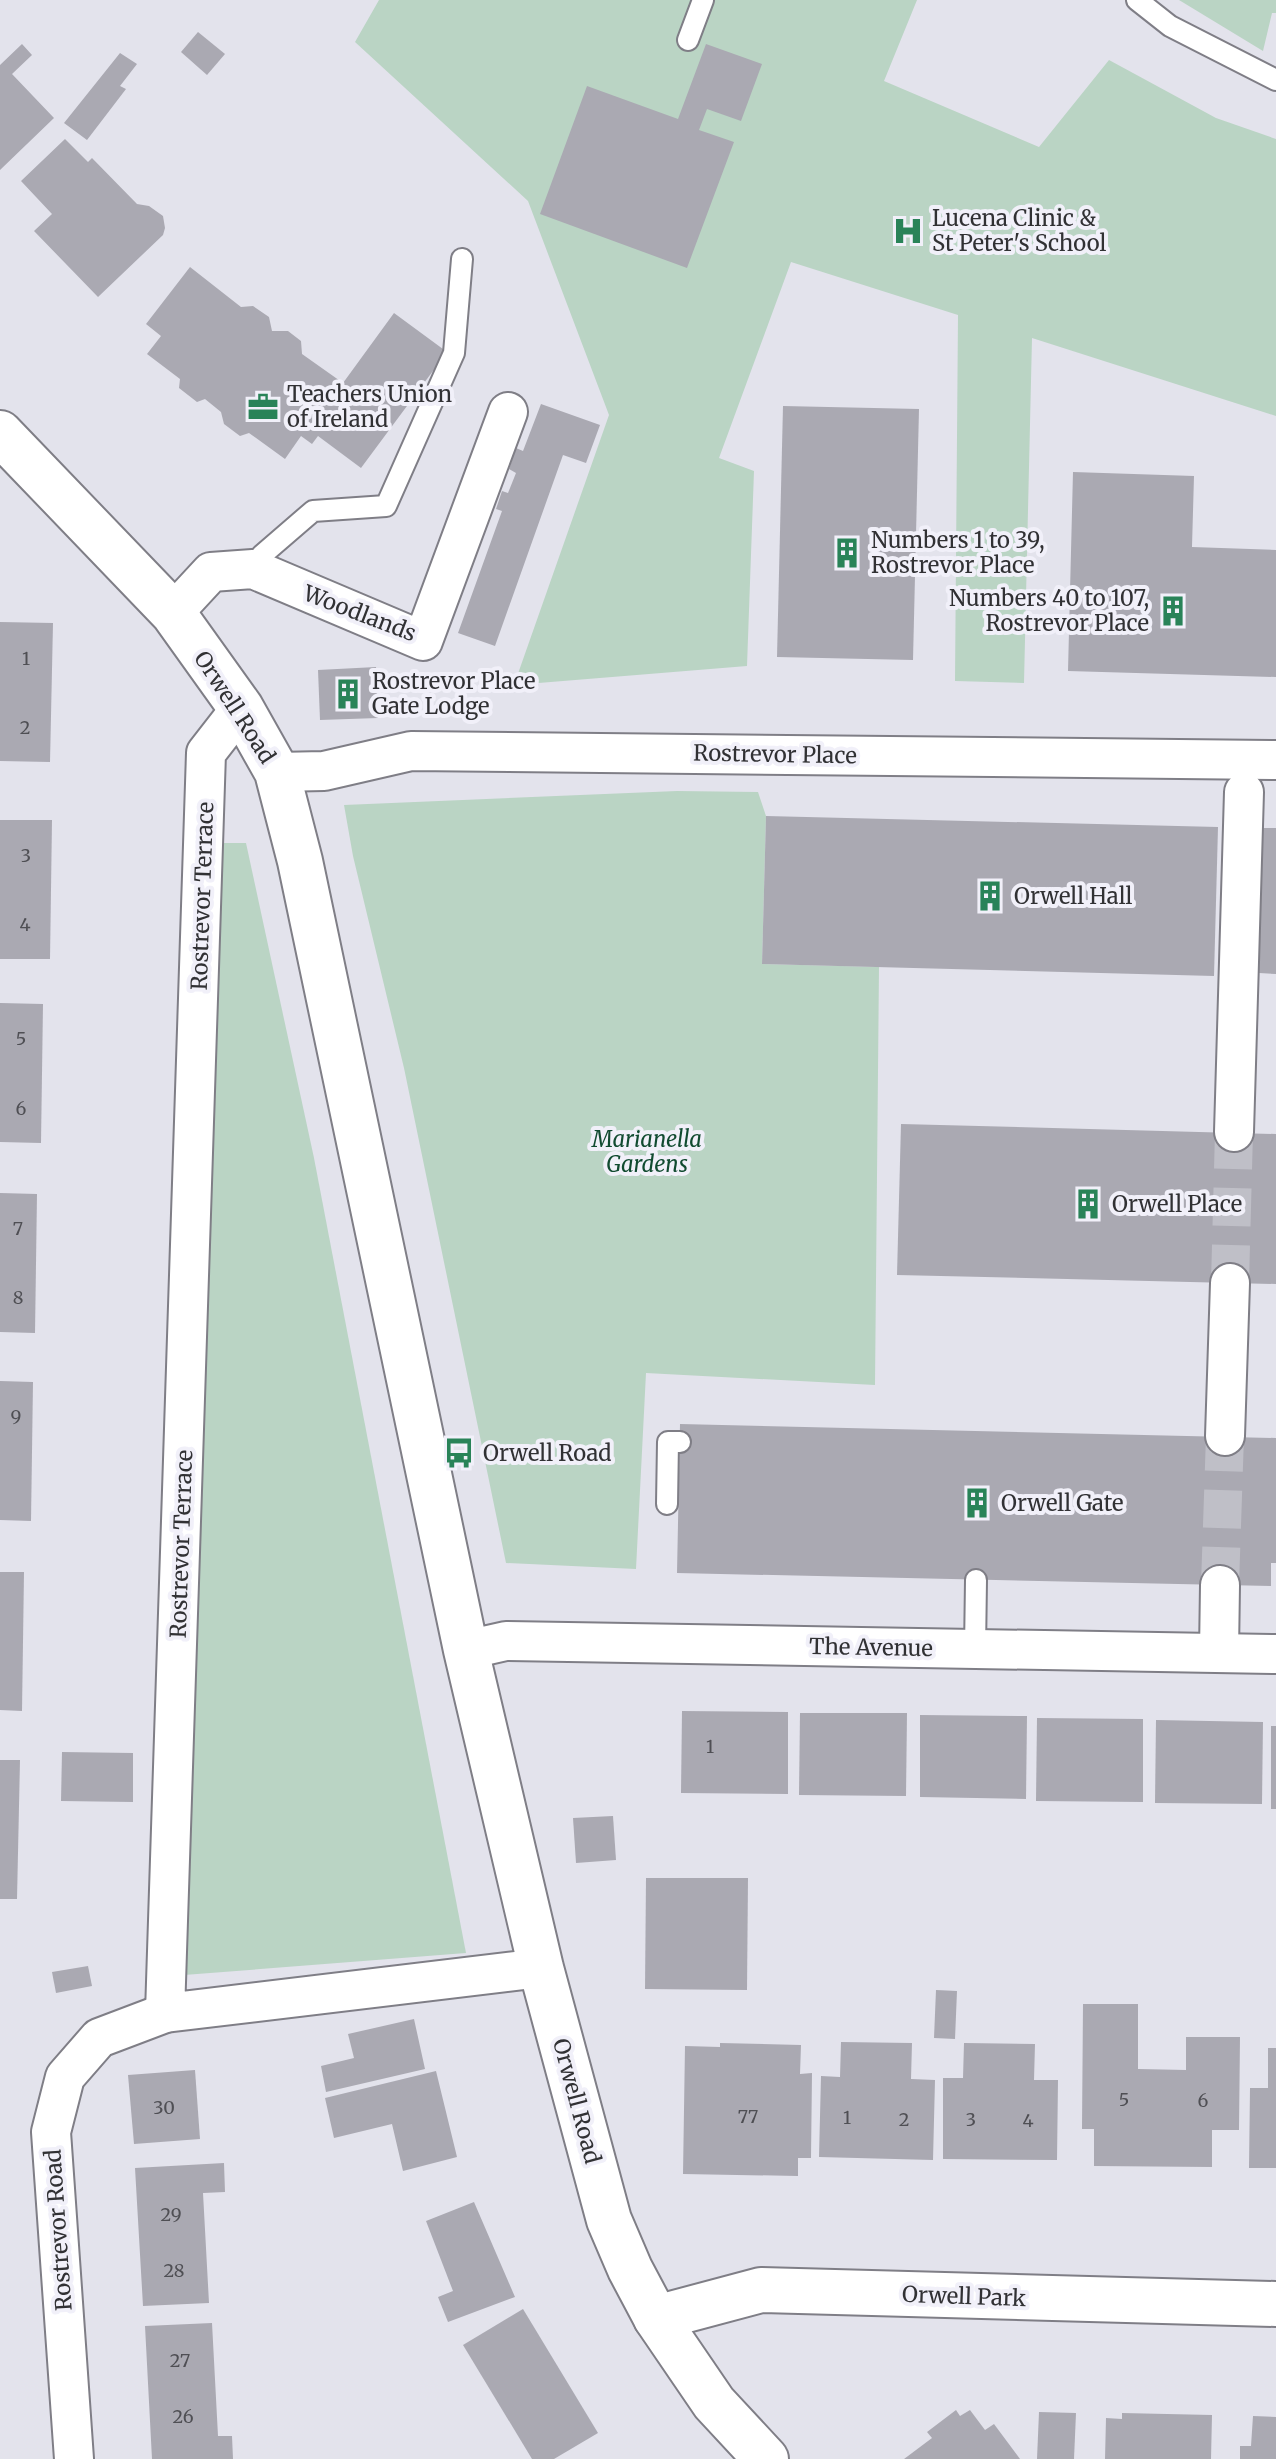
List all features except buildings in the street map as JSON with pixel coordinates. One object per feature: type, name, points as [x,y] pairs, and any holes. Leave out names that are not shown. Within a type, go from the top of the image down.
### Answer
[{"type":"street","name":"Woodlands","points":[[173,613],[211,572],[253,569],[423,641],[508,412]]},
{"type":"street","name":"Orwell Road","points":[[0,433],[173,613],[241,708],[277,772],[300,861],[466,1650],[541,1968],[609,2220],[656,2318],[714,2403],[766,2459]]},
{"type":"street","name":"Rostrevor Terrace","points":[[165,2013],[206,753],[241,708]]},
{"type":"street","name":"Rostrevor Place","points":[[277,772],[348,767],[411,751],[1276,760]]},
{"type":"street","points":[[1234,1132],[1244,792]]},
{"type":"street","points":[[1225,1436],[1230,1283]]},
{"type":"street","points":[[1219,1652],[1220,1585]]},
{"type":"street","name":"The Avenue","points":[[466,1650],[506,1641],[1276,1654]]},
{"type":"street","points":[[165,2013],[541,1968]]},
{"type":"street","name":"Rostrevor Road","points":[[74,2459],[51,2132],[65,2077],[99,2038],[165,2013]]},
{"type":"street","name":"Orwell Park","points":[[656,2318],[761,2290],[1276,2304]]},
{"type":"lane","points":[[688,40],[703,0]]},
{"type":"lane","points":[[1137,0],[1170,26],[1276,80]]},
{"type":"lane","points":[[253,569],[262,555],[313,511],[386,506],[454,353],[462,259]]},
{"type":"lane","points":[[667,1504],[668,1442],[680,1442]]},
{"type":"lane","points":[[975,1650],[976,1580]]},
{"type":"green space","name":"Lucena Clinic & St Peter's School","points":[[379,0],[917,0],[884,81],[1039,147],[1109,60],[1216,118],[1276,139],[1276,416],[1032,338],[1024,683],[955,681],[958,315],[791,262],[719,458],[754,471],[747,666],[514,685],[609,415],[528,201],[355,42]]},
{"type":"green space","points":[[1179,0],[1276,0],[1276,13],[1272,13],[1263,51]]},
{"type":"green space","name":"Marianella Gardens","points":[[677,791],[758,792],[766,816],[762,964],[879,967],[875,1385],[646,1373],[636,1569],[506,1563],[404,1068],[353,856],[344,805]]},
{"type":"green space","points":[[217,843],[246,843],[314,1158],[466,1953],[184,1975]]},
{"type":"tunnel","points":[[1230,1283],[1234,1132]]},
{"type":"tunnel","points":[[1220,1585],[1225,1436]]},
{"type":"place","name":"Lucena Clinic & St Peter's School","points":[[908,231]]},
{"type":"place","name":"Teachers Union of Ireland","points":[[263,407]]},
{"type":"place","name":"Numbers 1 to 39, Rostrevor Place","points":[[847,553]]},
{"type":"place","name":"Numbers 40 to 107, Rostrevor Place","points":[[1173,611]]},
{"type":"place","name":"Rostrevor Place Gate Lodge","points":[[348,694]]},
{"type":"place","name":"Orwell Hall","points":[[990,896]]},
{"type":"place","name":"Orwell Place","points":[[1088,1204]]},
{"type":"place","name":"Orwell Road","points":[[459,1453]]},
{"type":"place","name":"Orwell Gate","points":[[977,1503]]}]
